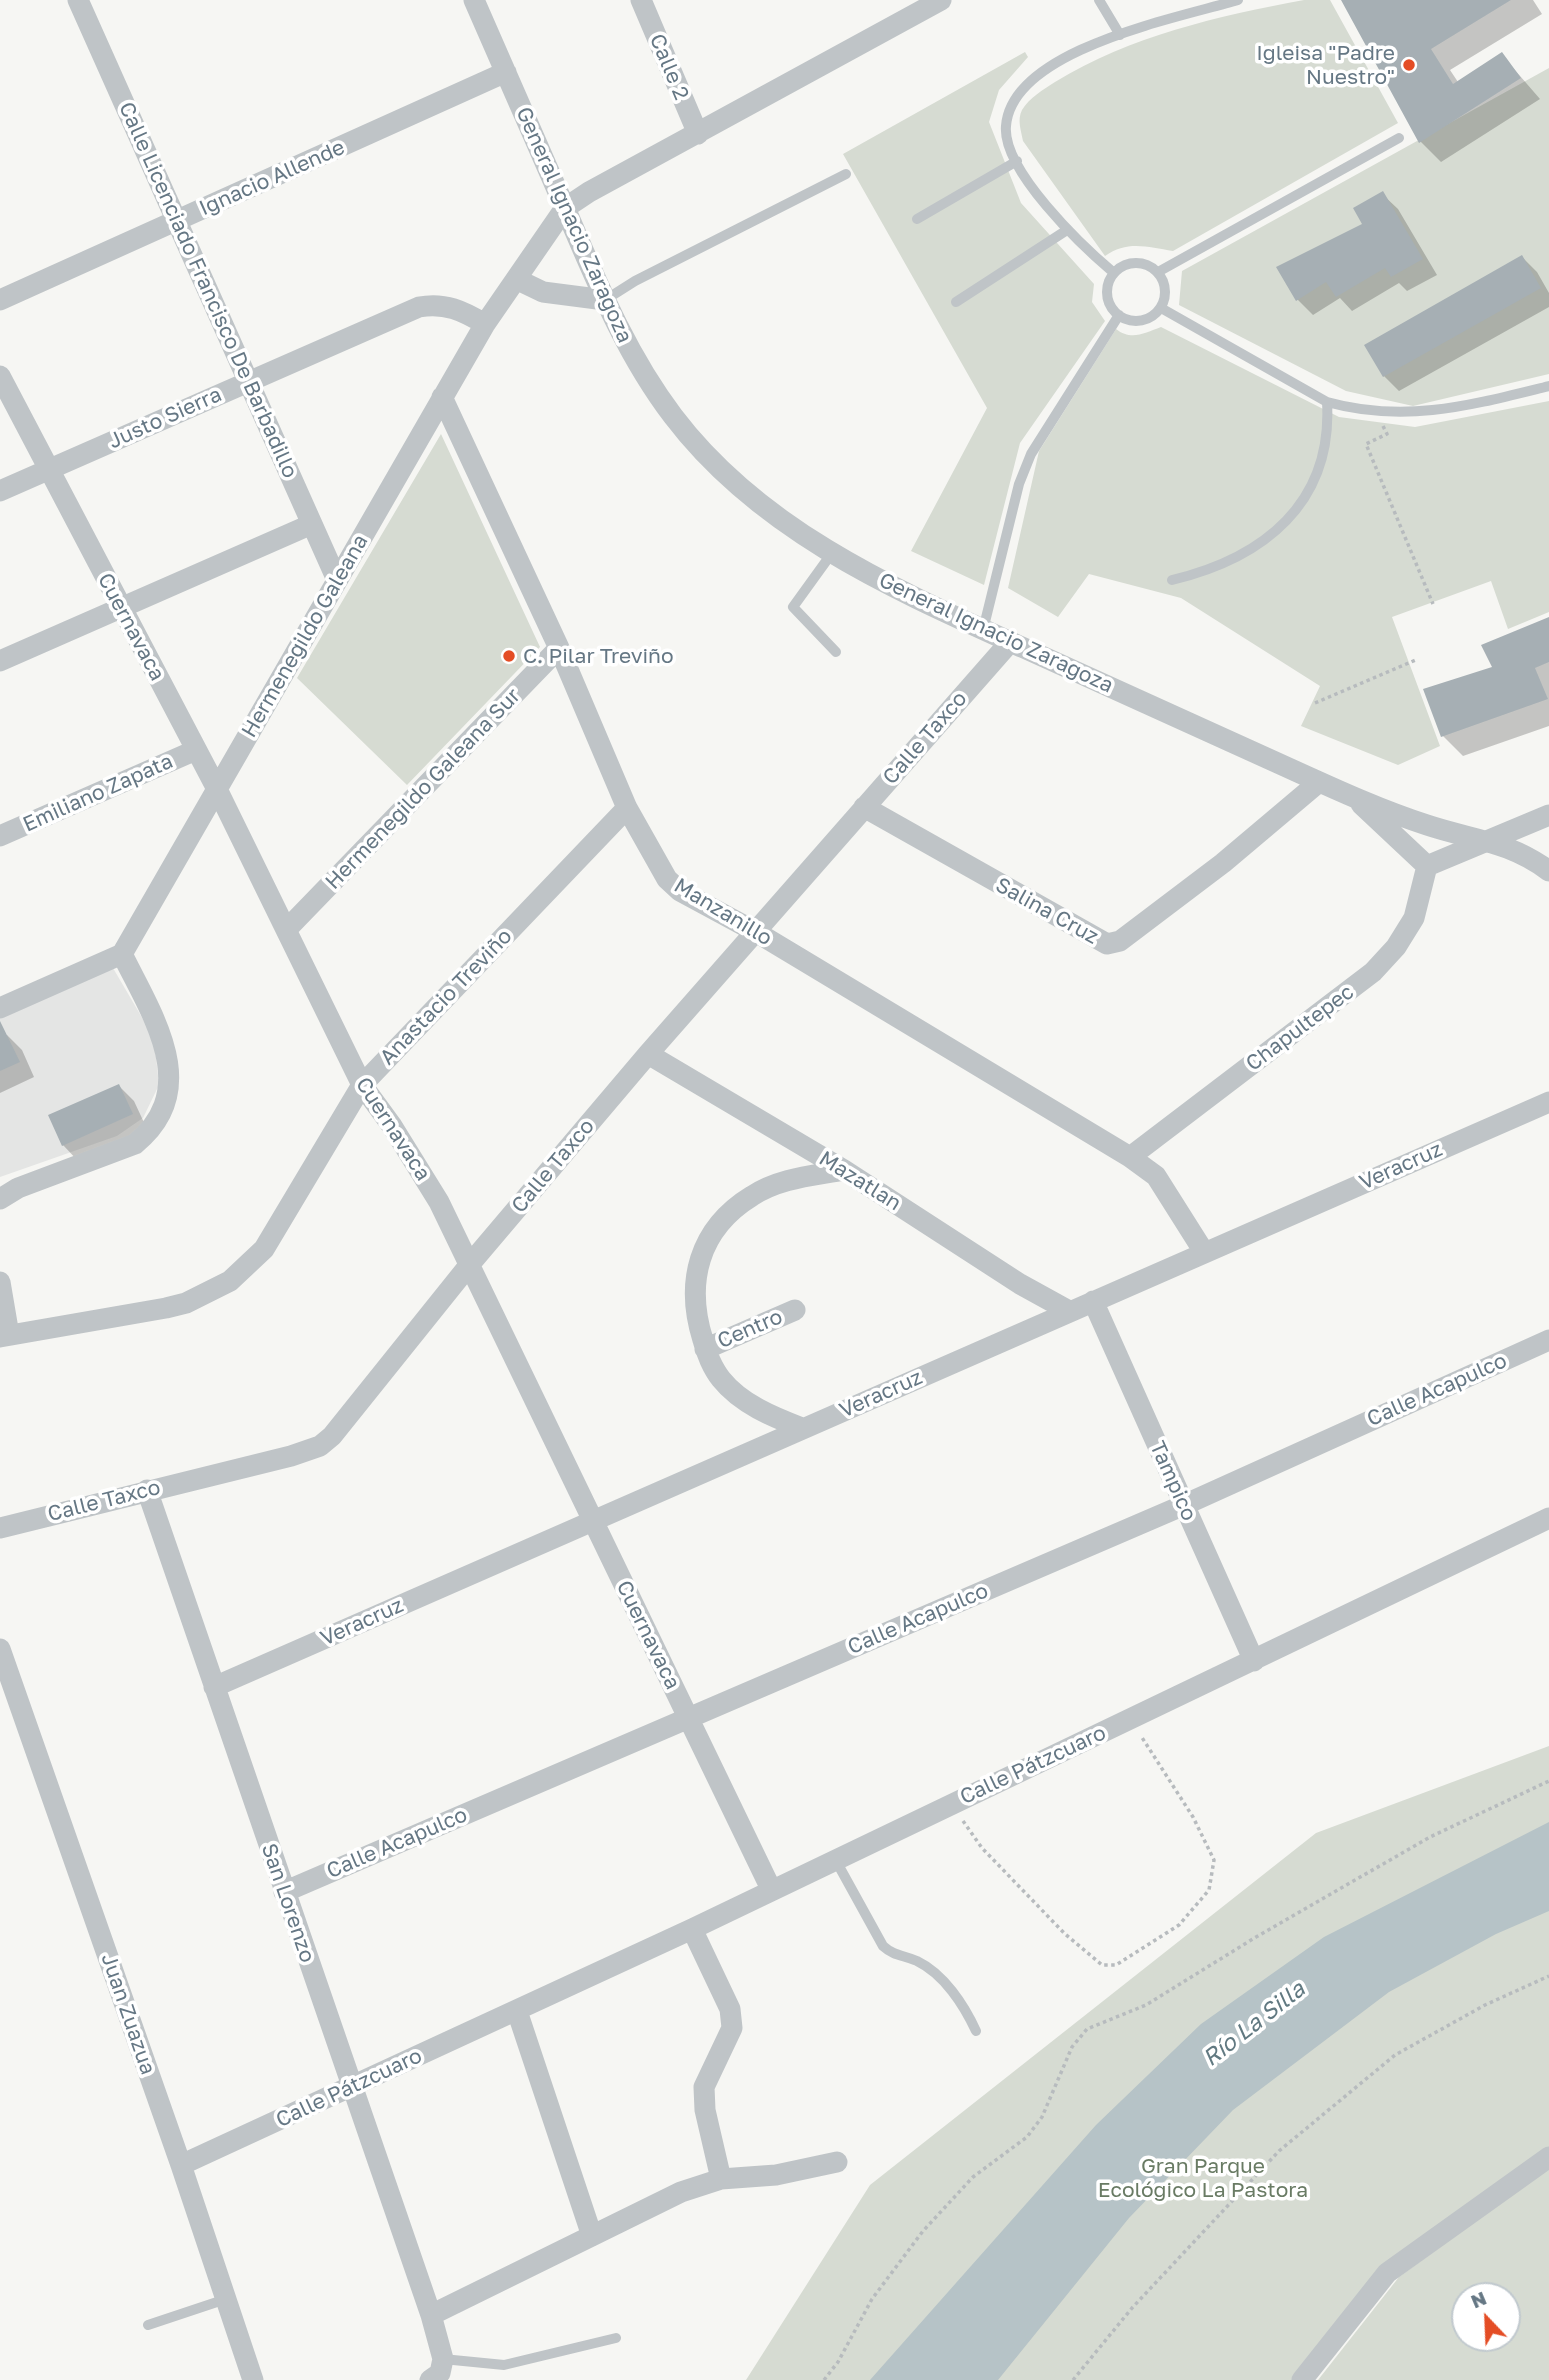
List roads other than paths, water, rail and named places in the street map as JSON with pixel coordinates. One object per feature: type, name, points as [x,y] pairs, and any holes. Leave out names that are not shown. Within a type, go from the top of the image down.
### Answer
[{"type":"street","name":"Calle Licenciado Francisco De Barbadillo","points":[[79,0],[337,580]]},
{"type":"street","name":"General Ignacio Zaragoza","points":[[474,0],[605,300],[635,360],[674,418],[745,490],[786,524],[899,591],[983,630],[1319,782],[1428,825],[1490,840],[1529,856],[1549,871]]},
{"type":"street","name":"Calle 2","points":[[640,0],[698,134]]},
{"type":"street","points":[[565,208],[942,0]]},
{"type":"street","name":"Ignacio Allende","points":[[0,300],[506,72]]},
{"type":"street","name":"Hermenegildo Galeana","points":[[122,954],[485,324],[565,208]]},
{"type":"street","points":[[516,279],[543,292],[605,300]]},
{"type":"street","name":"Justo Sierra","points":[[0,491],[419,307],[432,305],[458,309],[485,324]]},
{"type":"street","name":"Cuernavaca","points":[[0,376],[217,789],[362,1085],[420,1169],[470,1264],[771,1889]]},
{"type":"street","name":"Manzanillo","points":[[442,397],[559,648],[627,808],[667,879],[680,891],[756,932],[1130,1157],[1156,1176],[1204,1252]]},
{"type":"street","points":[[0,661],[312,524]]},
{"type":"street","name":"Calle Taxco","points":[[0,1528],[292,1456],[326,1441],[470,1264],[648,1054],[1010,642]]},
{"type":"street","name":"Hermenegildo Galeana Sur","points":[[287,929],[559,648]]},
{"type":"street","name":"Emiliano Zapata","points":[[0,836],[196,750]]},
{"type":"street","name":"Salina Cruz","points":[[864,807],[1107,944],[1120,941],[1223,863],[1319,782]]},
{"type":"street","points":[[1352,795],[1427,866],[1549,815]]},
{"type":"street","name":"Anastacio Treviño","points":[[5,1336],[186,1303],[230,1281],[264,1249],[276,1232],[362,1085],[627,808]]},
{"type":"street","name":"Chapultepec","points":[[1130,1157],[1373,972],[1396,947],[1414,918],[1427,866]]},
{"type":"street","points":[[0,1007],[122,954],[167,1052],[170,1077],[166,1103],[148,1134],[135,1144],[18,1188],[0,1199]]},
{"type":"street","name":"Mazatlan","points":[[648,1054],[844,1170],[1020,1284],[1069,1311]]},
{"type":"street","name":"Veracruz","points":[[214,1687],[1549,1102]]},
{"type":"street","points":[[802,1428],[742,1400],[720,1378],[705,1349],[697,1321],[693,1287],[705,1247],[726,1215],[751,1196],[780,1181],[844,1170]]},
{"type":"street","points":[[0,1282],[5,1336]]},
{"type":"street","name":"Tampico","points":[[1093,1301],[1254,1661]]},
{"type":"street","name":"Centro","points":[[705,1349],[795,1310]]},
{"type":"street","name":"Calle Acapulco","points":[[284,1892],[1184,1506],[1549,1340]]},
{"type":"street","name":"San Lorenzo","points":[[147,1490],[431,2315],[443,2359]]},
{"type":"street","name":"Calle Pátzcuaro","points":[[181,2165],[517,2011],[1549,1518]]},
{"type":"street","name":"Juan Zuazua","points":[[0,1649],[181,2165],[253,2380]]},
{"type":"street","points":[[692,1928],[730,2010],[732,2028],[704,2087],[705,2109],[721,2179]]},
{"type":"street","points":[[517,2011],[592,2236]]},
{"type":"street","points":[[1302,2380],[1387,2273],[1549,2157]]},
{"type":"street","points":[[431,2315],[681,2192],[721,2179],[776,2175],[837,2162]]},
{"type":"street","points":[[430,2380],[440,2373],[443,2359]]},
{"type":"lane","points":[[1100,0],[1120,35]]},
{"type":"lane","points":[[1114,273],[1067,230],[1041,200],[1017,161],[1005,128],[1009,110],[1028,81],[1056,62],[1098,41],[1238,0]]},
{"type":"lane","points":[[1158,272],[1399,138]]},
{"type":"lane","points":[[917,219],[1017,161]]},
{"type":"lane","points":[[605,300],[635,281],[846,174]]},
{"type":"lane","points":[[956,302],[1067,230]]},
{"type":"lane","points":[[1131,263],[1150,266],[1158,272],[1166,290],[1161,308],[1146,320],[1127,320],[1112,308],[1107,290],[1114,273],[1131,263]]},
{"type":"lane","points":[[1161,308],[1327,402],[1413,414],[1465,407],[1549,386]]},
{"type":"lane","points":[[983,630],[1019,484],[1031,454],[1119,315]]},
{"type":"lane","points":[[1172,580],[1206,572],[1247,552],[1284,523],[1315,482],[1325,446],[1327,402]]},
{"type":"lane","points":[[831,553],[793,607],[836,652]]},
{"type":"lane","points":[[835,1859],[883,1946],[892,1955],[917,1962],[931,1972],[955,1994],[976,2031]]},
{"type":"lane","points":[[148,2325],[226,2299]]},
{"type":"lane","points":[[443,2359],[504,2365],[616,2338]]},
{"type":"water","name":"Río La Silla","points":[[1549,1822],[1549,1911],[1496,1934],[1389,1992],[1233,2110],[1129,2218],[998,2380],[870,2380],[1096,2125],[1201,2024],[1324,1937]]},
{"type":"place","name":"Igleisa \"Padre Nuestro\"","points":[[1409,65]]},
{"type":"place","name":"C. Pilar Treviño","points":[[509,656]]},
{"type":"park label","name":"Gran Parque Ecológico La Pastora","points":[[1203,2178]]}]
